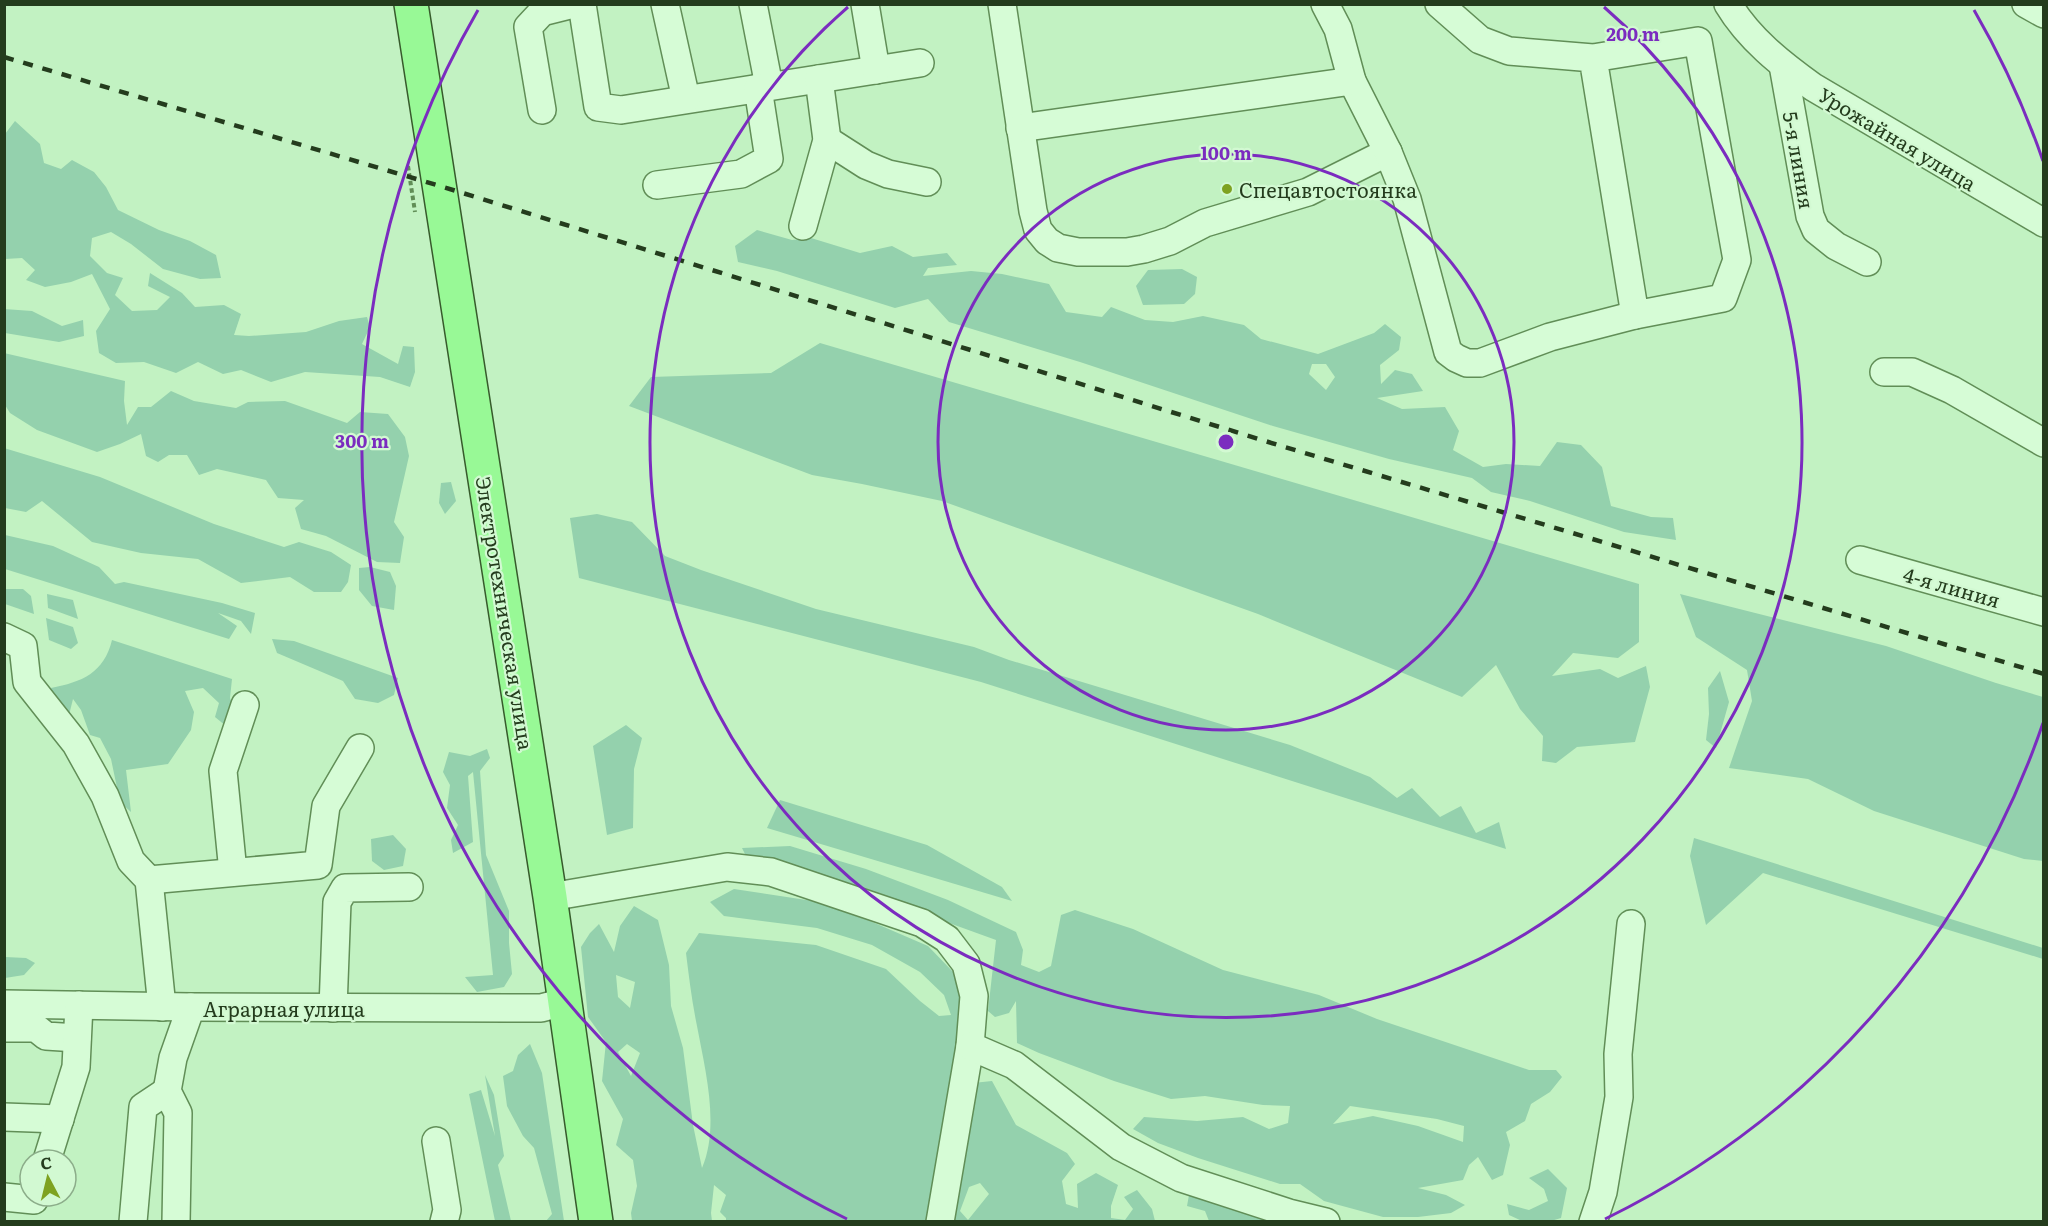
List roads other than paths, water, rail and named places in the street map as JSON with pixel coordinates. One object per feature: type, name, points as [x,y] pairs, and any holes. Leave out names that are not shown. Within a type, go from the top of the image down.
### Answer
[{"type":"main road","name":"Электротехническая улица","points":[[411,4],[550,897],[596,1221]]},
{"type":"street","points":[[542,110],[528,27],[542,12],[574,4]]},
{"type":"street","points":[[582,4],[598,107],[621,110],[920,63]]},
{"type":"street","points":[[665,4],[686,99]]},
{"type":"street","points":[[657,185],[741,174],[769,159],[764,87],[753,4]]},
{"type":"street","points":[[866,4],[876,70]]},
{"type":"street","points":[[1002,4],[1033,211],[1038,230],[1047,241],[1058,248],[1078,252],[1127,252],[1156,246],[1204,223],[1308,192],[1388,152]]},
{"type":"street","points":[[1325,4],[1338,29],[1352,81],[1388,152],[1407,199],[1448,352],[1467,363],[1480,363],[1550,337],[1635,315],[1723,298],[1737,260],[1698,41]]},
{"type":"street","points":[[1439,4],[1480,40],[1509,51],[1593,58],[1698,41],[1732,11]]},
{"type":"street","points":[[2026,4],[2043,14]]},
{"type":"street","name":"Урожайная улица","points":[[1732,11],[1760,44],[1783,65],[1813,87],[2043,223]]},
{"type":"street","points":[[1593,58],[1635,315]]},
{"type":"street","name":"5-я линия","points":[[1783,65],[1810,216],[1816,230],[1836,246],[1867,262]]},
{"type":"street","points":[[803,225],[826,140],[819,79]]},
{"type":"street","points":[[1020,128],[1352,81]]},
{"type":"street","points":[[826,140],[866,165],[888,174],[927,182]]},
{"type":"street","points":[[1884,372],[1912,372],[1952,390],[2043,443]]},
{"type":"street","name":"4-я линия","points":[[1860,561],[2043,612]]},
{"type":"street","points":[[4,637],[23,646],[27,682],[76,744],[105,796],[131,861],[149,880],[162,1007]]},
{"type":"street","points":[[233,872],[223,771],[245,705]]},
{"type":"street","points":[[149,880],[318,865],[326,806],[360,748]]},
{"type":"street","points":[[550,897],[727,867],[771,872],[922,923],[947,939],[966,964],[974,996],[970,1046],[939,1221]]},
{"type":"street","points":[[333,1008],[336,902],[345,888],[409,887]]},
{"type":"street","points":[[1593,1221],[1603,1192],[1619,1097],[1618,1054],[1631,924]]},
{"type":"street","name":"Аграрная улица","points":[[4,1004],[162,1007],[541,1008],[564,1002]]},
{"type":"street","points":[[51,1148],[76,1067],[79,1005]]},
{"type":"street","points":[[176,1221],[178,1113],[167,1091],[173,1058],[191,1007]]},
{"type":"street","points":[[4,1028],[36,1028],[46,1036],[77,1038]]},
{"type":"street","points":[[970,1046],[1014,1065],[1121,1147],[1181,1178],[1289,1213],[1326,1221]]},
{"type":"street","points":[[133,1221],[143,1107],[167,1091]]},
{"type":"street","points":[[4,1117],[60,1119]]},
{"type":"street","points":[[436,1141],[447,1210],[444,1221]]},
{"type":"railway","points":[[4,57],[440,186],[1278,445],[2044,674]]},
{"type":"place","name":"Спецавтостоянка","points":[[1227,189]]}]
